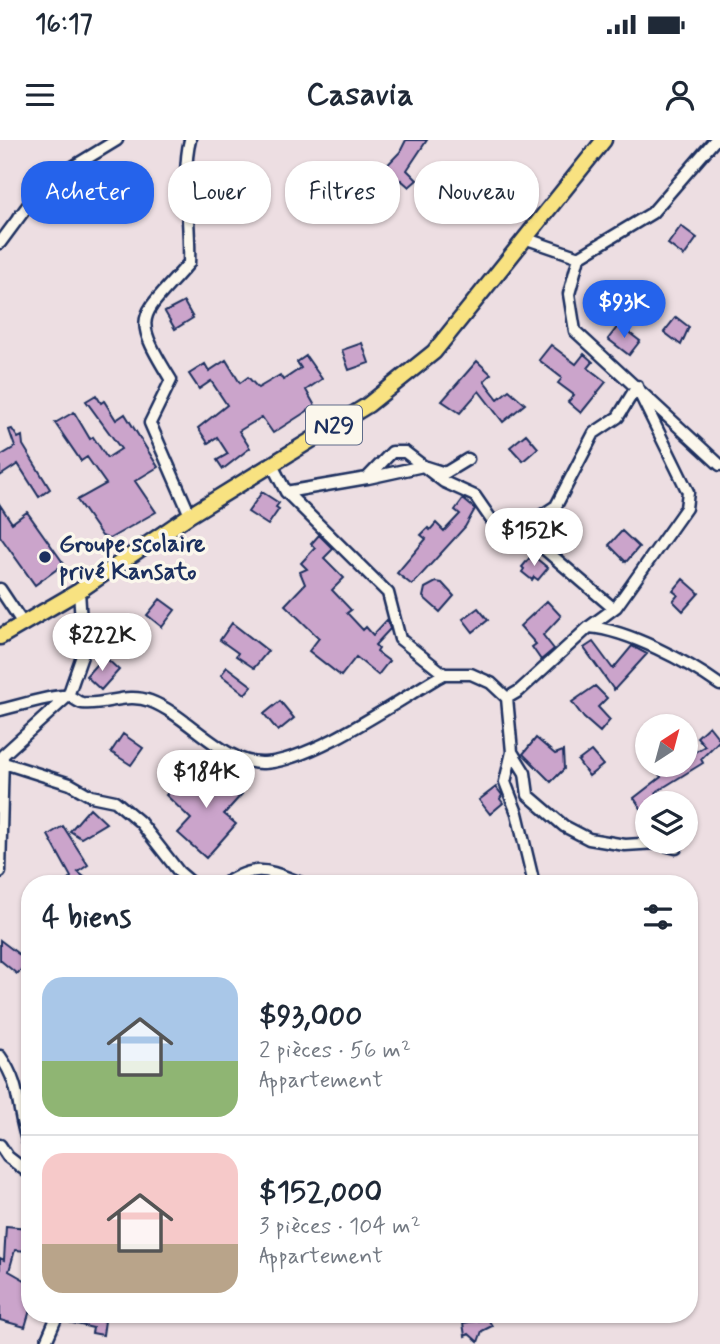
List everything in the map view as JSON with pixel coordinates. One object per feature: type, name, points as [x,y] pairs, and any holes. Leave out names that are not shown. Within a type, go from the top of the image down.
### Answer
[{"type":"main road","name":"N29","points":[[0,637],[79,591],[190,515],[368,405],[434,352],[604,140]]},
{"type":"street","points":[[0,243],[43,185],[117,140]]},
{"type":"street","points":[[190,140],[186,155],[191,228],[189,263],[152,301],[146,318],[145,332],[146,340],[172,380],[150,424],[190,515]]},
{"type":"street","points":[[715,140],[652,213],[579,257],[569,294],[575,331],[720,465]]},
{"type":"street","points":[[527,239],[579,257]]},
{"type":"street","points":[[521,529],[556,506],[594,433],[618,417],[637,386]]},
{"type":"street","points":[[507,698],[519,691],[613,608],[686,508],[688,492],[637,386]]},
{"type":"street","points":[[367,478],[392,453],[405,452],[444,482],[475,496],[495,525],[521,529],[613,608]]},
{"type":"street","points":[[286,492],[423,466],[445,473],[468,459]]},
{"type":"street","points":[[271,463],[286,492],[388,593],[400,639],[444,674]]},
{"type":"street","points":[[0,589],[22,622]]},
{"type":"street","points":[[0,872],[2,756],[68,696],[83,653],[79,591]]},
{"type":"street","points":[[589,627],[612,629],[688,663],[720,685]]},
{"type":"street","points":[[0,710],[68,696],[81,703],[136,696],[196,729],[239,760],[262,763],[285,760],[318,746],[444,674],[471,674],[491,683],[507,698],[512,752],[505,782],[517,813],[532,875]]},
{"type":"street","points":[[512,752],[525,773],[528,795],[564,826],[589,839],[635,844]]},
{"type":"street","points":[[2,756],[70,784],[91,796],[115,801],[140,822],[182,875]]},
{"type":"street","points":[[238,875],[246,870],[267,870],[280,875]]},
{"type":"street","points":[[0,1056],[14,1076],[21,1117]]},
{"type":"street","points":[[0,1145],[8,1157],[21,1167]]},
{"type":"street","points":[[45,1344],[54,1323]]},
{"type":"building","points":[[406,140],[427,140],[407,170],[414,177],[414,183],[409,187],[400,181],[400,161],[391,161]]},
{"type":"building","points":[[681,226],[697,238],[684,256],[668,244]]},
{"type":"building","points":[[184,302],[193,318],[175,329],[165,312]]},
{"type":"building","points":[[676,317],[689,327],[681,345],[664,332]]},
{"type":"building","points":[[619,325],[640,341],[629,355],[608,339]]},
{"type":"building","points":[[362,343],[369,363],[349,370],[342,350]]},
{"type":"building","points":[[551,345],[576,364],[584,354],[593,362],[588,368],[606,382],[581,413],[568,402],[574,395],[558,383],[562,378],[539,360]]},
{"type":"building","points":[[306,356],[322,379],[306,390],[315,406],[273,433],[262,417],[239,431],[250,448],[223,469],[217,460],[228,454],[217,437],[208,443],[198,428],[227,405],[211,381],[199,389],[189,374],[205,364],[209,371],[226,360],[240,383],[248,377],[258,388],[280,375],[283,380],[301,368],[297,362]]},
{"type":"building","points":[[477,361],[491,374],[484,381],[498,399],[509,390],[525,404],[503,422],[479,391],[460,413],[442,401]]},
{"type":"building","points":[[96,395],[101,403],[104,401],[116,420],[125,414],[158,467],[135,481],[156,512],[109,539],[102,536],[77,500],[106,484],[87,457],[81,461],[55,423],[74,412],[90,439],[93,437],[107,458],[121,449],[86,401]]},
{"type":"building","points":[[12,429],[18,438],[22,436],[23,445],[50,489],[39,497],[18,464],[0,476],[0,456],[15,447],[9,430]]},
{"type":"building","points":[[526,434],[538,448],[523,461],[510,447]]},
{"type":"building","points":[[262,492],[279,503],[276,507],[279,509],[268,525],[248,512]]},
{"type":"building","points":[[463,499],[475,509],[465,527],[412,585],[397,573],[426,539],[421,535],[428,528],[430,530],[436,523],[444,531],[460,514],[455,510]]},
{"type":"building","points":[[0,505],[12,523],[27,512],[64,564],[35,585],[0,536]]},
{"type":"building","points":[[622,531],[639,547],[626,562],[609,545]]},
{"type":"building","points":[[319,535],[333,549],[324,558],[344,578],[332,590],[351,610],[347,613],[363,630],[366,627],[373,635],[387,620],[390,629],[375,645],[379,649],[377,652],[389,661],[378,675],[356,657],[341,676],[309,651],[319,638],[285,605],[305,584],[300,572],[307,569],[301,563],[315,548],[311,544]]},
{"type":"building","points":[[532,555],[548,568],[538,580],[534,577],[532,580],[522,572],[522,567]]},
{"type":"building","points":[[683,579],[699,593],[683,611],[673,601],[678,595],[673,591]]},
{"type":"building","points":[[436,582],[442,583],[454,596],[440,612],[423,597],[425,588]]},
{"type":"building","points":[[160,599],[175,610],[162,627],[147,615]]},
{"type":"building","points":[[547,601],[561,616],[543,635],[554,649],[541,660],[532,647],[536,644],[520,626]]},
{"type":"building","points":[[478,608],[488,620],[473,632],[463,619]]},
{"type":"building","points":[[232,623],[268,651],[254,668],[236,656],[238,653],[220,640]]},
{"type":"building","points":[[593,642],[613,669],[632,646],[647,654],[614,690],[584,648]]},
{"type":"building","points":[[104,656],[119,670],[101,690],[86,676]]},
{"type":"building","points":[[227,667],[252,686],[245,694],[221,675]]},
{"type":"building","points":[[595,686],[607,698],[598,707],[610,720],[600,732],[584,718],[572,702]]},
{"type":"building","points":[[280,701],[294,718],[278,731],[264,714]]},
{"type":"building","points":[[709,726],[720,740],[701,759],[703,763],[698,766],[698,750],[705,746],[698,736]]},
{"type":"building","points":[[123,734],[143,748],[131,765],[111,752]]},
{"type":"building","points":[[536,738],[555,754],[563,751],[564,769],[551,782],[523,754]]},
{"type":"building","points":[[591,751],[603,765],[589,776],[578,761]]},
{"type":"building","points":[[207,770],[223,785],[230,772],[237,772],[233,786],[242,794],[224,814],[236,824],[206,858],[178,833],[191,819],[166,795],[179,781],[188,790]]},
{"type":"building","points":[[661,777],[680,777],[658,791],[643,791]]},
{"type":"building","points":[[496,787],[502,795],[500,799],[503,803],[490,814],[479,800]]},
{"type":"building","points":[[90,808],[106,823],[81,838],[70,831]]},
{"type":"building","points":[[63,826],[88,865],[78,872],[82,875],[70,875],[48,835]]},
{"type":"building","points":[[0,940],[21,956],[21,970],[17,974],[0,960]]},
{"type":"building","points":[[6,1226],[21,1227],[21,1250],[15,1250],[9,1271],[21,1278],[21,1323],[26,1323],[25,1327],[0,1320],[0,1258],[4,1260]]},
{"type":"building","points":[[72,1323],[105,1323],[103,1335],[92,1333],[93,1328]]},
{"type":"building","points":[[463,1323],[490,1323],[492,1326],[482,1331],[478,1342],[469,1334],[465,1336]]},
{"type":"place","name":"Groupe scolaire privé Kansato","points":[[45,557]]}]
